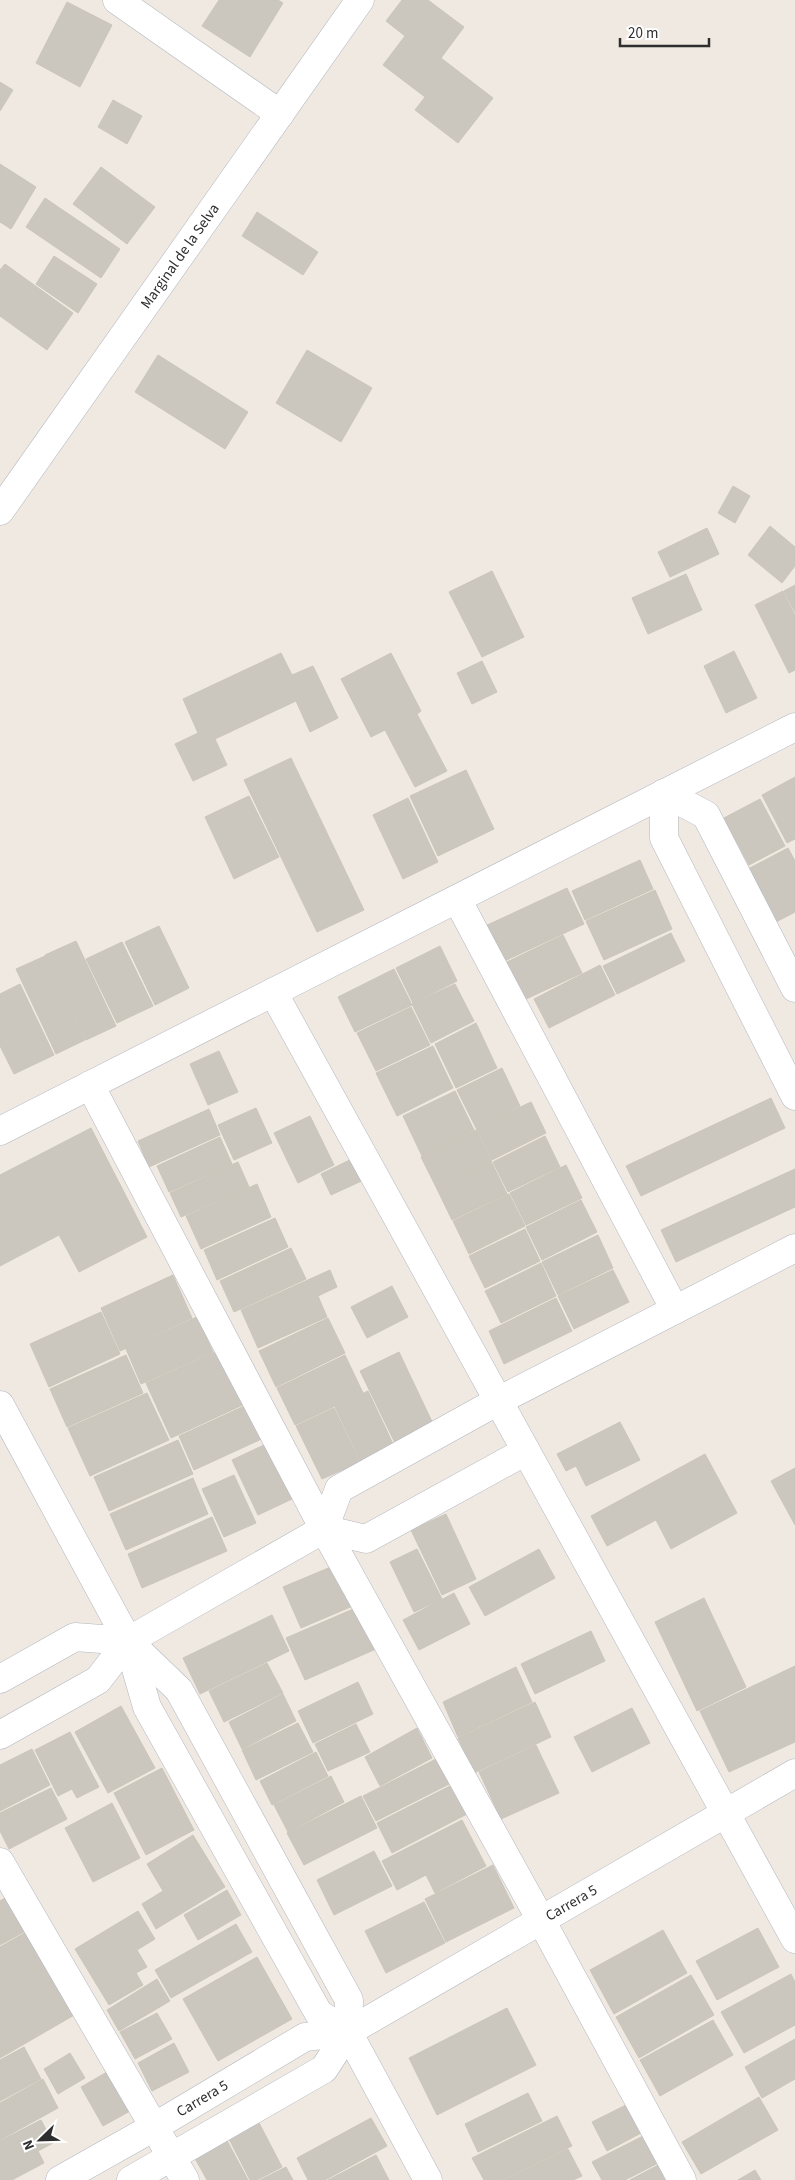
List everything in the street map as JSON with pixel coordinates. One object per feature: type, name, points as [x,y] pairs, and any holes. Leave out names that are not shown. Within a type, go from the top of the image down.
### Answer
[{"type":"street","points":[[118,0],[280,114]]},
{"type":"street","name":"Marginal de la Selva","points":[[0,511],[360,0]]},
{"type":"street","points":[[0,1131],[795,727]]},
{"type":"street","points":[[664,794],[706,815],[795,988]]},
{"type":"street","points":[[664,794],[664,838],[795,1096]]},
{"type":"street","points":[[457,899],[675,1310]]},
{"type":"street","points":[[273,992],[795,1938]]},
{"type":"street","points":[[90,1085],[324,1529],[542,1920],[682,2180]]},
{"type":"street","points":[[0,1735],[98,1680],[128,1641],[324,1529],[339,1489],[498,1400],[795,1248]]},
{"type":"street","points":[[0,1405],[128,1641],[147,1706],[319,2014],[348,2032],[428,2180]]},
{"type":"street","points":[[324,1529],[366,1539],[526,1451]]},
{"type":"street","points":[[0,1679],[75,1637],[128,1641],[179,1690],[349,2000],[348,2032]]},
{"type":"street","name":"Carrera 5","points":[[60,2180],[154,2127],[305,2037],[348,2032],[795,1773]]},
{"type":"street","points":[[0,1862],[178,2169]]},
{"type":"street","name":"Carrera 5","points":[[132,2180],[178,2169],[324,2069],[348,2032]]},
{"type":"building","points":[[219,0],[278,0],[283,3],[250,57],[202,26]]},
{"type":"building","points":[[402,0],[428,0],[464,27],[441,58],[493,98],[458,143],[415,110],[425,97],[383,65],[405,36],[386,21]]},
{"type":"building","points":[[67,2],[112,25],[80,87],[36,63]]},
{"type":"building","points":[[0,82],[13,90],[0,111]]},
{"type":"building","points":[[113,100],[142,116],[127,144],[98,127]]},
{"type":"building","points":[[0,164],[36,187],[11,229],[0,222]]},
{"type":"building","points":[[101,167],[155,207],[127,244],[73,204]]},
{"type":"building","points":[[45,198],[120,249],[101,278],[26,227]]},
{"type":"building","points":[[257,212],[318,252],[303,275],[242,236]]},
{"type":"building","points":[[54,256],[97,284],[78,313],[36,284]]},
{"type":"building","points":[[5,264],[73,313],[47,350],[0,316],[0,270]]},
{"type":"building","points":[[307,350],[372,388],[341,442],[276,403]]},
{"type":"building","points":[[158,355],[248,412],[225,449],[135,392]]},
{"type":"building","points":[[733,486],[750,496],[735,523],[718,513]]},
{"type":"building","points":[[770,526],[795,547],[795,566],[782,583],[748,555]]},
{"type":"building","points":[[707,528],[719,554],[670,577],[658,552]]},
{"type":"building","points":[[492,571],[524,637],[482,657],[449,592]]},
{"type":"building","points":[[686,574],[702,610],[648,634],[632,598]]},
{"type":"building","points":[[795,585],[795,612],[784,591]]},
{"type":"building","points":[[783,591],[795,615],[795,670],[789,673],[755,605]]},
{"type":"building","points":[[734,651],[757,698],[726,713],[704,666]]},
{"type":"building","points":[[281,653],[292,675],[313,666],[338,718],[310,732],[296,701],[215,739],[227,765],[193,781],[175,744],[198,733],[183,699]]},
{"type":"building","points":[[391,653],[421,711],[417,714],[447,771],[415,787],[385,730],[371,737],[341,679]]},
{"type":"building","points":[[482,661],[497,692],[472,704],[457,673]]},
{"type":"building","points":[[291,758],[364,910],[317,932],[244,780]]},
{"type":"building","points":[[466,770],[494,829],[438,856],[410,796]]},
{"type":"building","points":[[795,777],[795,839],[787,843],[762,795]]},
{"type":"building","points":[[249,796],[279,857],[234,879],[205,817]]},
{"type":"building","points":[[408,798],[438,862],[403,879],[373,815]]},
{"type":"building","points":[[760,799],[785,846],[749,865],[724,818]]},
{"type":"building","points":[[788,848],[795,861],[795,912],[776,922],[748,869]]},
{"type":"building","points":[[640,860],[653,889],[585,920],[572,891]]},
{"type":"building","points":[[567,888],[584,924],[498,964],[481,928]]},
{"type":"building","points":[[655,890],[672,929],[604,960],[586,921]]},
{"type":"building","points":[[159,926],[189,988],[155,1005],[125,942]]},
{"type":"building","points":[[671,933],[685,961],[617,994],[603,966]]},
{"type":"building","points":[[563,935],[582,973],[526,999],[507,962]]},
{"type":"building","points":[[76,941],[116,1026],[86,1040],[45,955]]},
{"type":"building","points":[[122,942],[153,1006],[117,1023],[86,959]]},
{"type":"building","points":[[440,946],[457,981],[413,1003],[396,968]]},
{"type":"building","points":[[45,956],[85,1040],[56,1054],[16,969]]},
{"type":"building","points":[[600,965],[615,995],[549,1028],[534,999]]},
{"type":"building","points":[[394,969],[412,1005],[355,1032],[338,997]]},
{"type":"building","points":[[20,984],[54,1055],[14,1074],[0,1046],[0,994]]},
{"type":"building","points":[[455,984],[474,1021],[431,1043],[412,1004]]},
{"type":"building","points":[[411,1007],[430,1045],[376,1071],[357,1033]]},
{"type":"building","points":[[476,1023],[497,1068],[456,1088],[435,1044]]},
{"type":"building","points":[[433,1046],[453,1088],[397,1116],[376,1073]]},
{"type":"building","points":[[219,1051],[238,1092],[208,1105],[190,1064]]},
{"type":"building","points":[[502,1068],[520,1106],[476,1128],[457,1090]]},
{"type":"building","points":[[455,1091],[474,1130],[422,1156],[403,1116]]},
{"type":"building","points":[[771,1098],[785,1128],[641,1196],[626,1166]]},
{"type":"building","points":[[531,1102],[546,1133],[492,1160],[476,1128]]},
{"type":"building","points":[[256,1108],[272,1143],[234,1160],[218,1125]]},
{"type":"building","points":[[209,1109],[220,1135],[149,1167],[138,1141]]},
{"type":"building","points":[[310,1116],[334,1165],[298,1183],[274,1133]]},
{"type":"building","points":[[91,1128],[147,1237],[79,1272],[59,1235],[0,1266],[0,1175]]},
{"type":"building","points":[[476,1130],[492,1162],[437,1189],[421,1157]]},
{"type":"building","points":[[545,1136],[560,1167],[508,1192],[493,1162]]},
{"type":"building","points":[[220,1137],[232,1164],[169,1192],[157,1166]]},
{"type":"building","points":[[358,1156],[368,1178],[331,1195],[321,1174]]},
{"type":"building","points":[[238,1162],[249,1187],[181,1217],[170,1193]]},
{"type":"building","points":[[492,1163],[507,1194],[452,1220],[437,1189]]},
{"type":"building","points":[[566,1165],[582,1198],[526,1225],[510,1193]]},
{"type":"building","points":[[795,1169],[795,1207],[676,1262],[661,1230]]},
{"type":"building","points":[[257,1184],[271,1217],[201,1249],[186,1216]]},
{"type":"building","points":[[509,1194],[525,1226],[469,1254],[453,1221]]},
{"type":"building","points":[[581,1200],[597,1232],[542,1260],[526,1227]]},
{"type":"building","points":[[275,1218],[288,1247],[217,1280],[204,1250]]},
{"type":"building","points":[[525,1229],[540,1261],[485,1288],[469,1256]]},
{"type":"building","points":[[598,1235],[613,1268],[558,1295],[542,1262]]},
{"type":"building","points":[[291,1248],[306,1279],[234,1312],[220,1281]]},
{"type":"building","points":[[541,1263],[556,1296],[501,1323],[485,1291]]},
{"type":"building","points":[[330,1270],[337,1287],[318,1296],[327,1317],[258,1348],[241,1310]]},
{"type":"building","points":[[613,1270],[629,1302],[574,1329],[558,1296]]},
{"type":"building","points":[[173,1275],[192,1318],[120,1351],[101,1308]]},
{"type":"building","points":[[392,1286],[408,1317],[367,1338],[351,1307]]},
{"type":"building","points":[[556,1298],[572,1331],[504,1364],[489,1331]]},
{"type":"building","points":[[101,1312],[120,1354],[49,1387],[30,1344]]},
{"type":"building","points":[[197,1317],[213,1352],[141,1384],[126,1349]]},
{"type":"building","points":[[328,1318],[345,1353],[276,1387],[259,1351]]},
{"type":"building","points":[[222,1349],[247,1403],[171,1438],[146,1383]]},
{"type":"building","points":[[399,1352],[435,1428],[397,1447],[360,1371]]},
{"type":"building","points":[[126,1355],[143,1393],[67,1427],[50,1389]]},
{"type":"building","points":[[345,1355],[363,1393],[295,1425],[277,1388]]},
{"type":"building","points":[[368,1391],[394,1446],[361,1462],[335,1407]]},
{"type":"building","points":[[147,1393],[169,1440],[90,1476],[68,1428]]},
{"type":"building","points":[[251,1403],[266,1437],[194,1470],[179,1436]]},
{"type":"building","points":[[334,1408],[360,1462],[322,1479],[296,1426]]},
{"type":"building","points":[[620,1422],[640,1460],[586,1486],[576,1466],[566,1471],[557,1454]]},
{"type":"building","points":[[178,1440],[193,1474],[109,1511],[94,1477]]},
{"type":"building","points":[[266,1444],[292,1499],[258,1515],[232,1460]]},
{"type":"building","points":[[705,1454],[737,1513],[671,1549],[656,1520],[607,1546],[591,1516]]},
{"type":"building","points":[[795,1468],[795,1525],[771,1481]]},
{"type":"building","points":[[234,1475],[256,1523],[224,1537],[202,1489]]},
{"type":"building","points":[[193,1478],[208,1514],[126,1550],[110,1514]]},
{"type":"building","points":[[446,1514],[476,1579],[442,1595],[411,1530]]},
{"type":"building","points":[[212,1517],[227,1551],[142,1588],[128,1554]]},
{"type":"building","points":[[417,1549],[442,1599],[414,1612],[390,1562]]},
{"type":"building","points":[[539,1549],[555,1578],[485,1616],[469,1587]]},
{"type":"building","points":[[338,1564],[355,1605],[301,1628],[283,1587]]},
{"type":"building","points":[[454,1593],[470,1624],[419,1650],[403,1620]]},
{"type":"building","points":[[704,1598],[746,1687],[697,1711],[655,1622]]},
{"type":"building","points":[[358,1607],[376,1649],[305,1680],[286,1638]]},
{"type":"building","points":[[272,1615],[289,1651],[200,1694],[183,1658]]},
{"type":"building","points":[[591,1631],[605,1661],[535,1694],[521,1664]]},
{"type":"building","points":[[267,1663],[283,1693],[224,1722],[209,1691]]},
{"type":"building","points":[[795,1666],[795,1742],[729,1772],[700,1711]]},
{"type":"building","points":[[516,1667],[532,1702],[458,1737],[443,1702]]},
{"type":"building","points":[[358,1682],[373,1714],[313,1743],[298,1711]]},
{"type":"building","points":[[283,1694],[296,1721],[242,1749],[229,1722]]},
{"type":"building","points":[[535,1702],[551,1737],[474,1773],[458,1738]]},
{"type":"building","points":[[121,1706],[155,1768],[108,1793],[75,1732]]},
{"type":"building","points":[[632,1708],[650,1743],[592,1772],[574,1737]]},
{"type":"building","points":[[298,1723],[313,1752],[256,1780],[242,1750]]},
{"type":"building","points":[[356,1724],[370,1752],[328,1771],[315,1744]]},
{"type":"building","points":[[417,1728],[432,1758],[380,1786],[365,1757]]},
{"type":"building","points":[[70,1732],[99,1787],[77,1798],[72,1789],[58,1796],[35,1750]]},
{"type":"building","points":[[536,1745],[559,1793],[501,1819],[479,1772]]},
{"type":"building","points":[[32,1749],[50,1785],[0,1811],[0,1765]]},
{"type":"building","points":[[316,1752],[328,1776],[272,1805],[260,1781]]},
{"type":"building","points":[[436,1759],[449,1784],[376,1821],[363,1796]]},
{"type":"building","points":[[162,1768],[194,1830],[146,1855],[114,1793]]},
{"type":"building","points":[[331,1776],[344,1802],[288,1832],[274,1805]]},
{"type":"building","points":[[452,1785],[467,1814],[392,1853],[377,1823]]},
{"type":"building","points":[[51,1788],[67,1819],[9,1849],[0,1831],[0,1813]]},
{"type":"building","points":[[361,1796],[377,1828],[304,1865],[287,1833]]},
{"type":"building","points":[[112,1803],[140,1858],[93,1882],[65,1828]]},
{"type":"building","points":[[462,1820],[486,1866],[435,1893],[426,1875],[397,1890],[382,1861]]},
{"type":"building","points":[[193,1835],[225,1887],[156,1929],[142,1904],[163,1891],[147,1864]]},
{"type":"building","points":[[374,1851],[392,1886],[334,1915],[317,1880]]},
{"type":"building","points":[[493,1865],[514,1908],[446,1942],[425,1899]]},
{"type":"building","points":[[227,1890],[241,1915],[198,1940],[184,1915]]},
{"type":"building","points":[[10,1895],[29,1929],[0,1945],[0,1901]]},
{"type":"building","points":[[424,1902],[445,1943],[386,1973],[365,1931]]},
{"type":"building","points":[[138,1911],[155,1939],[137,1950],[147,1967],[136,1973],[143,1985],[109,2005],[75,1949]]},
{"type":"building","points":[[236,1924],[252,1952],[171,1998],[155,1970]]},
{"type":"building","points":[[758,1928],[779,1967],[717,2000],[696,1961]]},
{"type":"building","points":[[663,1930],[687,1973],[614,2014],[590,1970]]},
{"type":"building","points":[[28,1931],[76,2014],[0,2058],[0,1947]]},
{"type":"building","points":[[257,1957],[292,2019],[218,2061],[183,1999]]},
{"type":"building","points":[[791,1974],[795,1982],[795,2025],[744,2053],[721,2012]]},
{"type":"building","points":[[691,1975],[714,2015],[639,2058],[616,2017]]},
{"type":"building","points":[[157,1979],[170,2001],[119,2031],[107,2010]]},
{"type":"building","points":[[507,2008],[536,2065],[437,2115],[409,2058]]},
{"type":"building","points":[[157,2013],[172,2039],[135,2059],[120,2032]]},
{"type":"building","points":[[713,2020],[733,2055],[660,2096],[640,2060]]},
{"type":"building","points":[[795,2039],[795,2079],[762,2098],[745,2067]]},
{"type":"building","points":[[174,2043],[189,2072],[152,2091],[138,2063]]},
{"type":"building","points":[[24,2047],[41,2079],[0,2101],[0,2060]]},
{"type":"building","points":[[70,2053],[85,2078],[58,2094],[44,2069]]},
{"type":"building","points":[[107,2072],[130,2111],[103,2126],[81,2087]]},
{"type":"building","points":[[43,2079],[58,2108],[0,2140],[0,2103]]},
{"type":"building","points":[[528,2093],[542,2121],[478,2152],[465,2124]]},
{"type":"building","points":[[759,2097],[778,2130],[701,2174],[682,2142]]},
{"type":"building","points":[[630,2103],[645,2131],[607,2151],[592,2122]]},
{"type":"building","points":[[557,2116],[572,2146],[502,2180],[484,2180],[472,2158]]},
{"type":"building","points":[[256,2117],[282,2167],[257,2180],[250,2180],[226,2133]]},
{"type":"building","points":[[371,2118],[387,2146],[325,2180],[308,2180],[297,2158]]},
{"type":"building","points":[[41,2120],[53,2143],[38,2151],[44,2163],[12,2180],[0,2180],[0,2141]]},
{"type":"building","points":[[649,2133],[664,2160],[625,2180],[602,2180],[592,2162]]},
{"type":"building","points":[[224,2135],[248,2180],[207,2180],[192,2153]]},
{"type":"building","points":[[568,2149],[582,2176],[573,2180],[504,2180]]},
{"type":"building","points":[[376,2155],[389,2180],[328,2180]]},
{"type":"building","points":[[664,2162],[673,2180],[630,2180]]},
{"type":"building","points":[[286,2167],[293,2180],[260,2180]]},
{"type":"building","points":[[755,2170],[761,2180],[738,2180]]}]
